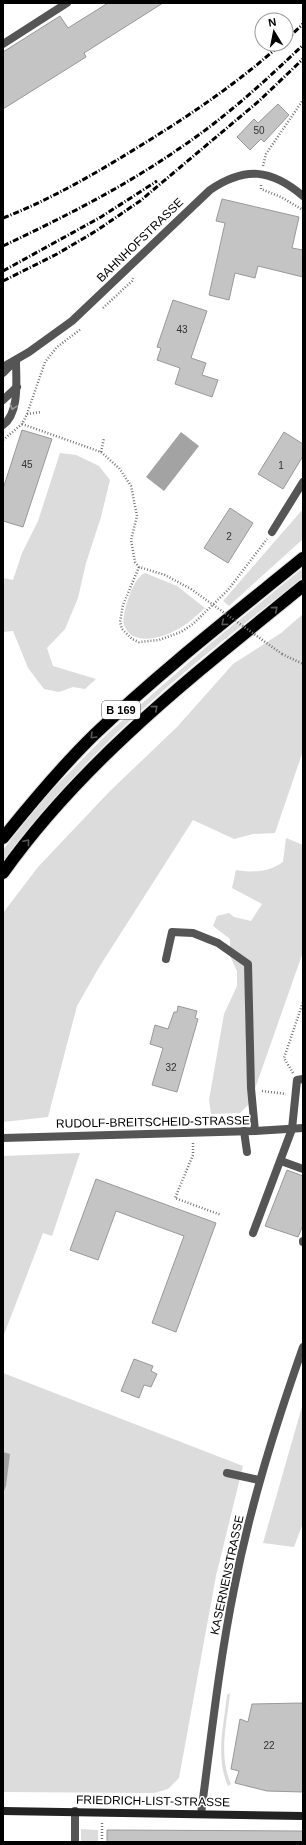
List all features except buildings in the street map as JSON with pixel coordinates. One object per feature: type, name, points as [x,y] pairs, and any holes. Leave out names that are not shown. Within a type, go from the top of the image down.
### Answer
[{"type":"highway","name":"B 169","points":[[3,838],[38,794],[94,735],[128,704],[303,558]]},
{"type":"highway","name":"B 169","points":[[3,873],[89,769],[116,743],[216,656],[303,586]]},
{"type":"street","points":[[3,44],[68,3]]},
{"type":"street","name":"BAHNHOFSTRASSE","points":[[3,367],[16,361],[72,322],[210,190],[221,183],[236,176],[262,173],[283,182],[303,196]]},
{"type":"street","points":[[3,373],[16,361]]},
{"type":"street","points":[[3,425],[6,423],[14,406],[17,386],[16,361]]},
{"type":"street","points":[[3,400],[17,386]]},
{"type":"street","points":[[272,532],[303,482]]},
{"type":"street","points":[[166,959],[172,932],[193,933],[218,943],[248,964],[251,1088],[255,1131]]},
{"type":"street","points":[[253,1233],[292,1129],[295,1094],[300,1080]]},
{"type":"street","name":"RUDOLF-BREITSCHEID-STRASSE","points":[[3,1138],[255,1131],[303,1128]]},
{"type":"street","points":[[244,1131],[247,1152]]},
{"type":"street","points":[[281,1161],[303,1169]]},
{"type":"street","name":"KASERNENSTRASSE","points":[[202,1814],[219,1678],[234,1589],[259,1480],[302,1353]]},
{"type":"street","points":[[227,1473],[259,1480]]},
{"type":"street","name":"FRIEDRICH-LIST-STRASSE","points":[[3,1811],[303,1816]]},
{"type":"street","points":[[75,1811],[75,1842]]},
{"type":"path","points":[[262,173],[266,154],[303,100]]},
{"type":"path","points":[[261,189],[281,197],[303,210]]},
{"type":"path","points":[[100,311],[132,281],[136,262]]},
{"type":"path","points":[[84,327],[56,347],[45,362],[27,414],[22,424],[101,452],[119,468],[131,486],[137,516],[131,540],[131,548],[135,562],[139,567],[165,575],[191,590],[282,654],[303,664]]},
{"type":"path","points":[[27,414],[41,412]]},
{"type":"path","points":[[101,452],[104,438]]},
{"type":"path","points":[[139,567],[123,605],[120,622],[122,629],[132,639],[139,642],[160,640],[181,632],[193,624],[228,590],[272,532]]},
{"type":"path","points":[[300,1080],[284,1058],[303,1002]]},
{"type":"path","points":[[251,1088],[269,1093],[295,1094]]},
{"type":"path","points":[[194,1132],[193,1155],[175,1198],[221,1215]]},
{"type":"path","points":[[102,1812],[102,1842]]},
{"type":"shaded area","points":[[181,432],[199,446],[164,491],[146,477]]},
{"type":"shaded area","points":[[60,453],[76,455],[99,466],[110,480],[101,517],[86,563],[78,598],[65,629],[47,648],[53,666],[96,679],[85,689],[73,687],[59,692],[44,689],[28,668],[13,631],[3,632],[3,578],[13,580],[22,553],[38,521]]},
{"type":"shaded area","points":[[303,509],[303,539],[229,606],[223,601]]},
{"type":"shaded area","points":[[303,568],[303,577],[183,674],[106,744],[52,800],[3,861],[3,850],[25,822],[51,791],[108,733],[212,642]]},
{"type":"shaded area","points":[[145,573],[177,586],[205,608],[192,620],[172,632],[148,639],[134,636],[128,632],[124,625],[124,613],[133,588],[141,576]]},
{"type":"shaded area","points":[[303,614],[303,751],[275,833],[253,834],[234,839],[193,820],[98,969],[77,1006],[48,1117],[3,1122],[3,913],[38,867],[110,791],[177,727],[233,664],[281,633]]},
{"type":"shaded area","points":[[286,838],[303,845],[303,952],[250,1103],[240,1113],[211,1114],[209,1100],[224,1014],[237,986],[237,971],[230,956],[230,939],[213,926],[217,916],[229,913],[234,917],[251,921],[262,904],[232,888],[236,870],[266,870],[283,862]]},
{"type":"shaded area","points":[[80,1153],[52,1236],[43,1233],[3,1337],[3,1156]]},
{"type":"shaded area","points":[[3,1373],[243,1466],[216,1576],[179,1778],[168,1789],[154,1793],[3,1792]]},
{"type":"shaded area","points":[[303,1403],[303,1523],[294,1547],[263,1543]]},
{"type":"shaded area","points":[[3,1452],[10,1454],[6,1486],[3,1493]]},
{"type":"shaded area","points":[[230,1693],[224,1739],[225,1762],[231,1784],[228,1786],[224,1775],[221,1752],[227,1695]]},
{"type":"shaded area","points":[[81,1829],[98,1830],[98,1842],[81,1842]]},
{"type":"railway","points":[[294,32],[303,24]]},
{"type":"railway","points":[[3,246],[93,201],[159,162],[197,136],[228,112],[259,86],[303,45]]},
{"type":"railway","points":[[3,218],[39,203],[90,176],[140,146],[213,98],[272,52]]},
{"type":"railway","points":[[3,281],[57,254],[96,231],[140,201],[259,101],[303,59]]},
{"type":"railway","points":[[3,271],[101,217],[157,181]]}]
